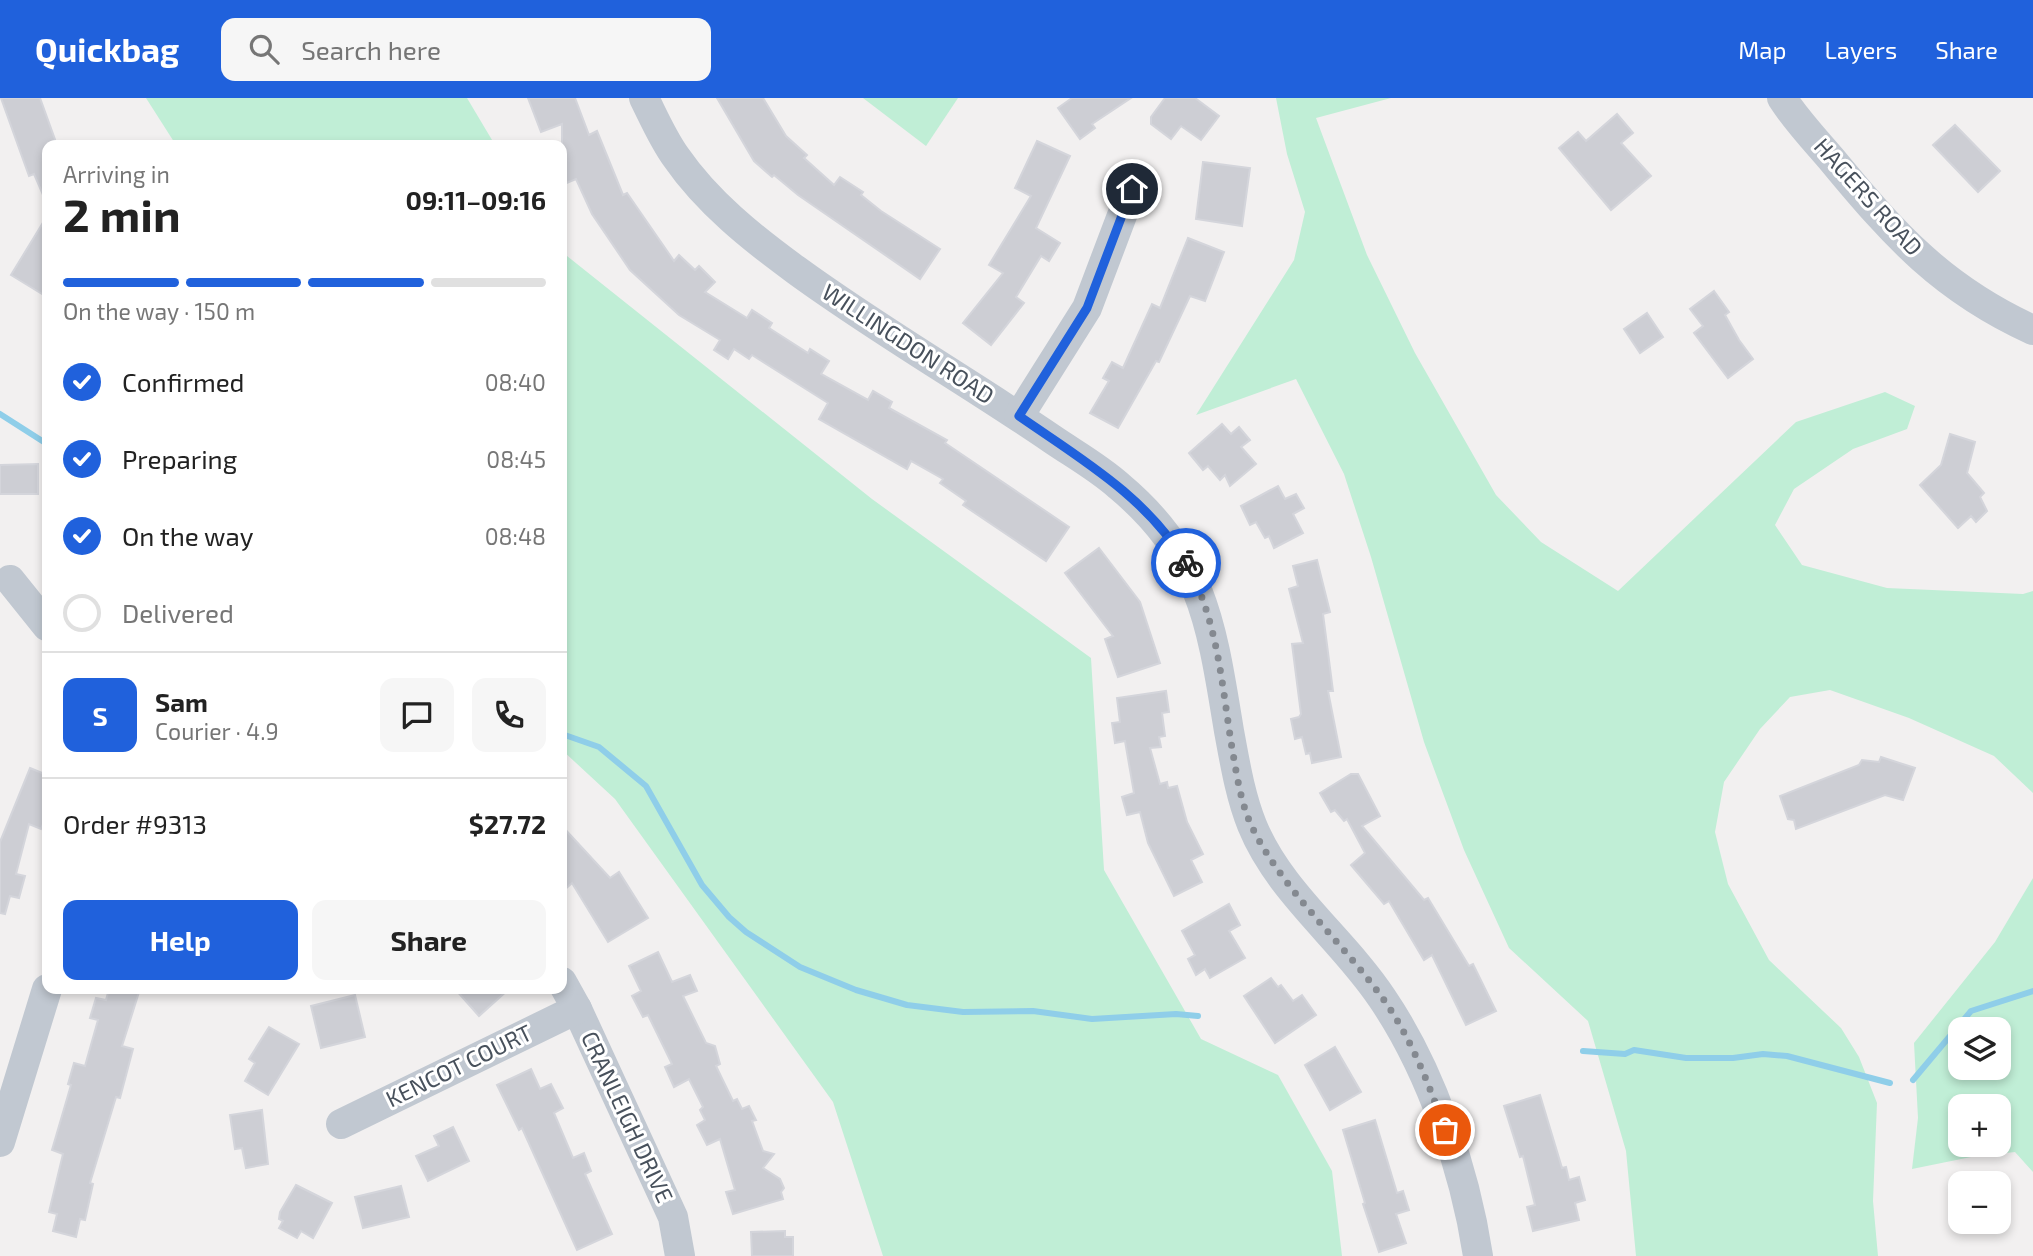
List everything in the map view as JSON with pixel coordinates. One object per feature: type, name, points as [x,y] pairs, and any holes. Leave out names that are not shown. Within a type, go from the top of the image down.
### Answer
[{"type":"street","name":"WILLINGDON ROAD","points":[[644,98],[677,158],[709,196],[760,244],[824,290],[1019,416],[1118,484],[1172,540],[1205,606],[1215,643],[1238,783],[1254,830],[1284,880],[1382,998],[1414,1053],[1445,1130],[1473,1222],[1478,1256]]},
{"type":"street","name":"HAGERS ROAD","points":[[1782,98],[1906,246],[1981,305],[2033,330]]},
{"type":"street","points":[[1019,416],[1087,308],[1132,189]]},
{"type":"street","points":[[10,580],[42,620]]},
{"type":"street","name":"CRANLEIGH DRIVE","points":[[567,991],[661,1187],[673,1217],[680,1256]]},
{"type":"street","points":[[0,1142],[45,994]]},
{"type":"street","name":"KENCOT COURT","points":[[341,1124],[577,1009]]},
{"type":"green space","points":[[146,98],[467,98],[492,140],[173,140]]},
{"type":"green space","points":[[863,98],[958,98],[926,146]]},
{"type":"green space","points":[[1276,98],[1391,98],[1316,118],[1367,255],[1415,353],[1496,495],[1541,542],[1618,591],[1796,422],[1885,392],[1915,406],[1907,429],[1853,449],[1794,489],[1775,525],[1802,565],[1887,588],[2023,594],[2033,591],[2033,793],[1994,756],[1909,718],[1830,690],[1790,697],[1760,729],[1724,782],[1715,832],[1728,884],[1769,960],[1841,1028],[1859,1057],[1877,1103],[1873,1201],[1878,1256],[1636,1256],[1626,1151],[1588,1021],[1509,948],[1464,850],[1424,742],[1371,557],[1344,474],[1296,379],[1196,415],[1294,260],[1305,212],[1287,154]]},
{"type":"green space","points":[[567,256],[872,499],[1091,658],[1104,870],[1201,1039],[1278,1075],[1332,1171],[1342,1256],[883,1256],[833,1102],[615,799],[567,755]]},
{"type":"green space","points":[[2033,878],[2033,1172],[2015,1152],[2011,1152],[2011,1094],[1948,1094],[1948,1157],[1971,1157],[1912,1169],[1918,1118],[1914,1043],[1995,942]]},
{"type":"building","points":[[1,98],[40,98],[55,140],[42,140],[42,192],[34,174],[29,176]]},
{"type":"building","points":[[528,98],[575,98],[589,135],[597,131],[623,195],[627,193],[674,261],[679,255],[695,270],[699,266],[715,282],[705,292],[747,318],[752,310],[772,323],[769,328],[808,353],[810,349],[829,361],[821,374],[868,400],[873,391],[892,402],[889,408],[947,440],[945,443],[1069,527],[1046,561],[963,505],[966,501],[940,483],[943,479],[911,461],[907,469],[819,419],[828,403],[752,355],[749,359],[734,349],[728,359],[714,350],[720,340],[679,315],[630,270],[592,214],[576,179],[567,183],[567,140],[562,140],[562,124],[541,132]]},
{"type":"building","points":[[717,98],[763,98],[786,136],[807,155],[804,158],[834,185],[840,177],[863,192],[861,195],[881,211],[940,249],[920,279],[798,195],[774,175],[772,177],[754,161]]},
{"type":"building","points":[[1072,98],[1131,98],[1092,124],[1095,128],[1080,139],[1058,108]]},
{"type":"building","points":[[1165,98],[1195,98],[1219,116],[1201,140],[1181,126],[1171,139],[1151,124],[1151,117]]},
{"type":"building","points":[[1617,114],[1633,133],[1621,143],[1651,176],[1611,210],[1559,148],[1578,132],[1586,141]]},
{"type":"building","points":[[1955,125],[2000,171],[1978,192],[1933,145]]},
{"type":"building","points":[[1037,141],[1070,156],[1036,228],[1060,243],[1049,261],[1041,256],[1016,297],[1024,303],[991,345],[963,323],[1003,273],[989,265],[1031,196],[1015,188]]},
{"type":"building","points":[[1203,162],[1250,168],[1242,226],[1196,219]]},
{"type":"building","points":[[42,224],[42,294],[11,275]]},
{"type":"building","points":[[1188,238],[1224,252],[1205,301],[1190,296],[1159,362],[1156,361],[1118,428],[1090,413],[1109,381],[1103,378],[1112,362],[1123,368],[1152,304],[1160,308]]},
{"type":"building","points":[[1714,291],[1729,312],[1725,315],[1739,340],[1753,359],[1728,378],[1694,333],[1703,326],[1690,309]]},
{"type":"building","points":[[1647,313],[1663,337],[1640,353],[1624,329]]},
{"type":"building","points":[[1222,424],[1231,434],[1239,427],[1250,440],[1241,447],[1256,464],[1230,486],[1225,475],[1220,480],[1208,466],[1203,470],[1189,453]]},
{"type":"building","points":[[1950,434],[1975,442],[1967,473],[1984,493],[1980,497],[1987,511],[1976,522],[1971,516],[1958,528],[1920,485],[1941,465]]},
{"type":"building","points":[[38,464],[38,494],[0,494],[0,465]]},
{"type":"building","points":[[1278,486],[1285,499],[1296,494],[1304,508],[1293,514],[1303,533],[1274,548],[1269,536],[1265,538],[1256,522],[1250,525],[1241,506]]},
{"type":"building","points":[[1099,548],[1140,602],[1160,663],[1118,677],[1105,639],[1113,636],[1065,573]]},
{"type":"building","points":[[1317,560],[1330,612],[1323,614],[1333,691],[1328,691],[1341,757],[1312,763],[1310,753],[1306,754],[1302,737],[1295,739],[1291,719],[1301,714],[1292,644],[1303,643],[1289,589],[1298,586],[1293,566]]},
{"type":"building","points":[[1166,691],[1169,712],[1162,713],[1165,736],[1159,737],[1161,747],[1150,748],[1160,784],[1167,782],[1168,788],[1177,786],[1187,822],[1203,854],[1191,860],[1202,882],[1174,896],[1148,843],[1140,812],[1127,815],[1122,797],[1134,793],[1125,741],[1115,743],[1112,723],[1120,722],[1117,698]]},
{"type":"building","points":[[1881,757],[1915,768],[1903,800],[1885,795],[1796,829],[1794,820],[1788,819],[1780,796],[1859,765],[1862,760],[1879,762]]},
{"type":"building","points":[[30,768],[42,773],[42,827],[41,829],[29,824],[16,874],[25,876],[19,898],[10,896],[5,914],[0,913],[0,842]]},
{"type":"building","points":[[1351,774],[1358,774],[1380,816],[1362,826],[1424,900],[1428,898],[1469,966],[1473,964],[1496,1011],[1466,1025],[1432,955],[1424,960],[1389,901],[1384,904],[1351,865],[1365,853],[1347,819],[1344,821],[1335,810],[1331,812],[1320,793]]},
{"type":"building","points":[[567,831],[610,878],[619,872],[648,918],[608,942],[572,883],[567,888]]},
{"type":"building","points":[[1229,904],[1240,925],[1229,931],[1245,958],[1210,978],[1205,969],[1196,975],[1188,959],[1195,955],[1182,931]]},
{"type":"building","points":[[658,952],[672,982],[690,975],[697,991],[683,996],[706,1043],[715,1046],[720,1064],[716,1066],[733,1101],[737,1099],[742,1109],[749,1106],[756,1120],[752,1121],[763,1151],[774,1154],[763,1168],[780,1179],[784,1188],[781,1192],[783,1199],[733,1214],[726,1192],[735,1190],[720,1139],[707,1145],[697,1125],[705,1120],[700,1110],[703,1107],[689,1079],[674,1087],[665,1067],[672,1064],[648,1015],[643,1017],[632,996],[641,991],[629,966]]},
{"type":"building","points":[[1271,978],[1278,987],[1281,985],[1293,1001],[1302,995],[1316,1015],[1275,1043],[1244,996]]},
{"type":"building","points":[[108,994],[138,994],[122,1046],[133,1049],[120,1098],[116,1097],[90,1183],[93,1184],[85,1220],[80,1219],[76,1237],[53,1231],[57,1214],[49,1212],[63,1154],[52,1150],[71,1085],[68,1084],[74,1063],[85,1066],[98,1020],[90,1018],[96,998],[106,1000]]},
{"type":"building","points":[[459,994],[503,994],[479,1016]]},
{"type":"building","points":[[355,995],[365,1037],[321,1048],[311,1006]]},
{"type":"building","points":[[269,1027],[299,1044],[268,1095],[245,1081],[255,1063],[249,1059]]},
{"type":"building","points":[[1335,1047],[1361,1092],[1330,1110],[1305,1065]]},
{"type":"building","points":[[531,1069],[540,1089],[551,1084],[563,1108],[554,1113],[573,1158],[584,1153],[591,1171],[585,1174],[612,1234],[577,1250],[522,1128],[519,1130],[497,1085]]},
{"type":"building","points":[[1540,1095],[1562,1168],[1566,1167],[1569,1180],[1579,1177],[1585,1200],[1575,1203],[1579,1220],[1533,1231],[1527,1207],[1535,1205],[1523,1156],[1520,1157],[1504,1106]]},
{"type":"building","points":[[262,1110],[268,1164],[246,1168],[242,1148],[235,1149],[230,1115]]},
{"type":"building","points":[[1375,1120],[1397,1193],[1403,1191],[1409,1210],[1396,1214],[1406,1243],[1379,1252],[1343,1130]]},
{"type":"building","points":[[453,1127],[469,1161],[428,1181],[416,1156],[439,1146],[434,1136]]},
{"type":"building","points":[[296,1185],[332,1203],[313,1238],[301,1231],[297,1238],[279,1228],[283,1221],[279,1219],[280,1212]]},
{"type":"building","points":[[401,1186],[409,1217],[363,1228],[355,1197]]},
{"type":"building","points":[[785,1231],[785,1237],[793,1237],[793,1256],[752,1256],[751,1232]]},
{"type":"waterway","points":[[0,414],[42,441]]},
{"type":"waterway","points":[[567,736],[599,747],[646,786],[702,885],[729,917],[746,932],[800,967],[856,990],[907,1005],[963,1012],[1033,1011],[1092,1019],[1176,1014],[1198,1016]]},
{"type":"waterway","points":[[1913,1080],[1971,1011],[2033,991]]},
{"type":"waterway","points":[[1583,1051],[1625,1054],[1634,1050],[1686,1058],[1733,1058],[1763,1054],[1787,1056],[1890,1083]]},
{"type":"way so far","points":[[1186,563],[1205,606],[1215,643],[1238,783],[1254,830],[1284,880],[1382,998],[1414,1053],[1445,1130]]},
{"type":"route","points":[[1132,189],[1087,308],[1019,416],[1118,484],[1172,540],[1186,563]]}]
